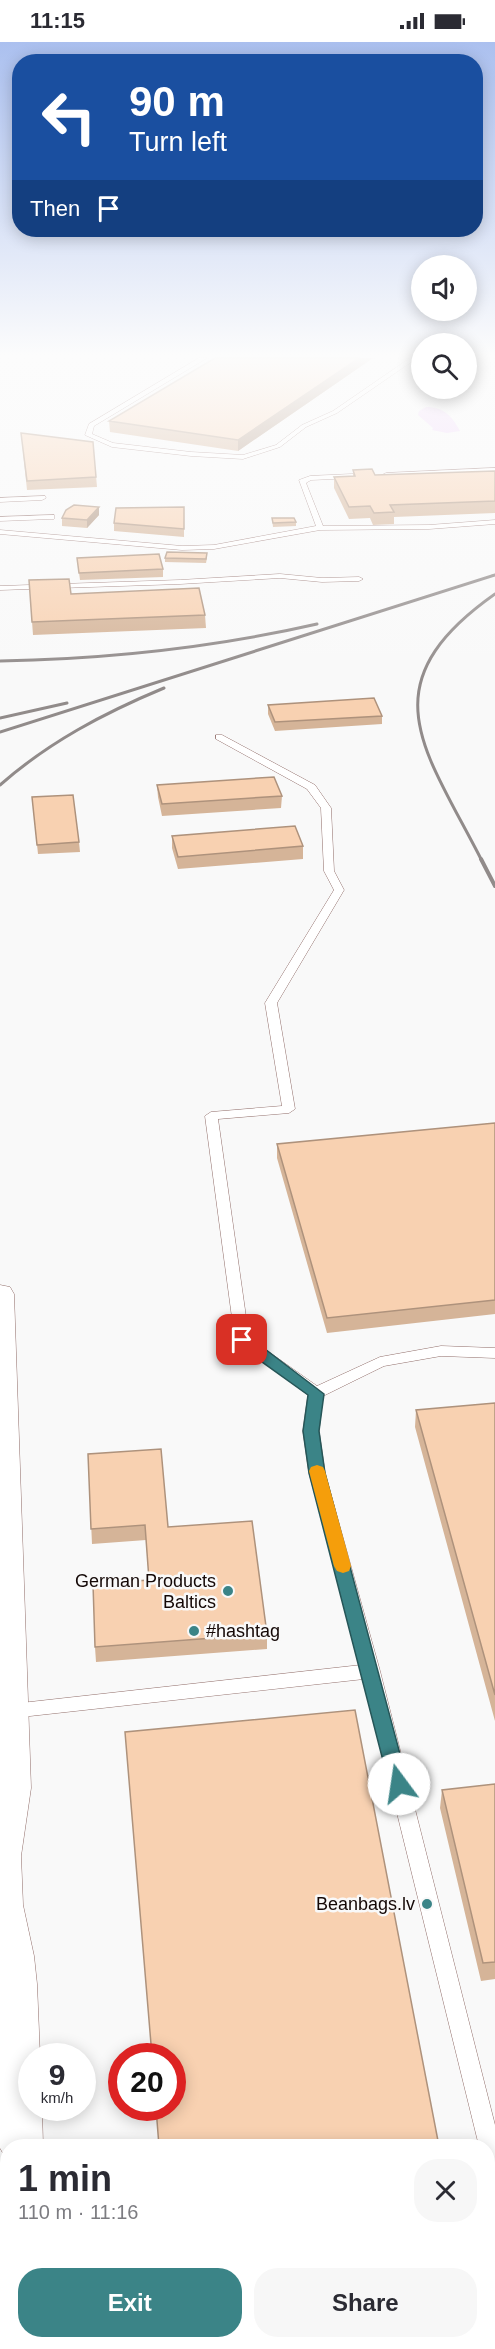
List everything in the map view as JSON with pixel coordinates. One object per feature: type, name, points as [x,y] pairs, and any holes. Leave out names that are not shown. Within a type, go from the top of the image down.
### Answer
[{"type":"street","points":[[0,1294],[12,1788],[2,1856],[3,1905],[14,1956],[17,1984],[21,2139]]},
{"type":"lane","points":[[380,475],[495,470]]},
{"type":"lane","points":[[320,528],[302,482],[310,478],[356,476]]},
{"type":"lane","points":[[0,500],[42,498]]},
{"type":"lane","points":[[0,519],[51,517]]},
{"type":"lane","points":[[0,532],[182,548],[238,543],[320,528],[429,527],[495,522]]},
{"type":"lane","points":[[0,588],[280,576],[359,579]]},
{"type":"lane","points":[[219,737],[311,787],[326,808],[329,871],[339,890],[271,1003],[289,1109],[211,1116],[242,1340],[316,1394]]},
{"type":"lane","points":[[316,1394],[380,1362],[441,1351],[495,1353]]},
{"type":"lane","points":[[316,1394],[311,1431],[317,1473],[371,1671],[488,2139]]},
{"type":"lane","points":[[10,1712],[371,1671]]},
{"type":"building","points":[[25,466],[95,466],[96,477],[27,481]]},
{"type":"building","points":[[372,469],[375,475],[495,471],[495,501],[390,505],[394,512],[374,513],[370,506],[349,507],[334,477],[355,476],[353,470]]},
{"type":"building","points":[[74,505],[99,507],[87,520],[62,518],[66,510]]},
{"type":"building","points":[[184,507],[184,529],[114,523],[116,508]]},
{"type":"building","points":[[272,518],[294,518],[296,522],[273,523]]},
{"type":"building","points":[[167,552],[207,553],[206,559],[165,558]]},
{"type":"building","points":[[159,554],[163,569],[79,573],[77,558]]},
{"type":"building","points":[[69,579],[71,594],[199,588],[205,615],[32,622],[29,580]]},
{"type":"building","points":[[374,698],[382,716],[275,722],[268,705]]},
{"type":"building","points":[[274,777],[282,796],[162,804],[157,785]]},
{"type":"building","points":[[73,795],[79,842],[37,845],[32,797]]},
{"type":"building","points":[[295,826],[303,846],[178,857],[172,836]]},
{"type":"building","points":[[495,1123],[495,1300],[327,1318],[277,1144]]},
{"type":"building","points":[[495,1403],[495,1695],[416,1410]]},
{"type":"building","points":[[161,1449],[168,1527],[252,1521],[267,1634],[95,1647],[93,1584],[149,1580],[145,1525],[91,1529],[88,1454]]},
{"type":"building","points":[[355,1710],[438,2139],[158,2139],[157,2121],[186,2121],[186,2043],[151,2043],[125,1732]]},
{"type":"building","points":[[495,1784],[495,1962],[483,1963],[442,1790]]},
{"type":"railway","points":[[0,732],[495,575],[491,576]]},
{"type":"railway","points":[[482,861],[427,751],[419,720],[419,689],[431,658],[455,627],[495,594]]},
{"type":"railway","points":[[0,661],[80,658],[159,651],[238,640],[317,624]]},
{"type":"railway","points":[[0,785],[38,755],[78,730],[164,688]]},
{"type":"railway","points":[[0,718],[67,703]]},
{"type":"railway","points":[[481,859],[495,886]]},
{"type":"slow traffic","points":[[317,1471],[343,1566]]},
{"type":"place","name":"German Products Baltics","points":[[228,1591]]},
{"type":"place","name":"#hashtag","points":[[194,1631]]},
{"type":"place","name":"Beanbags.lv","points":[[427,1904]]},
{"type":"route","points":[[242,1340],[316,1394],[311,1431],[317,1473],[399,1784]]}]
